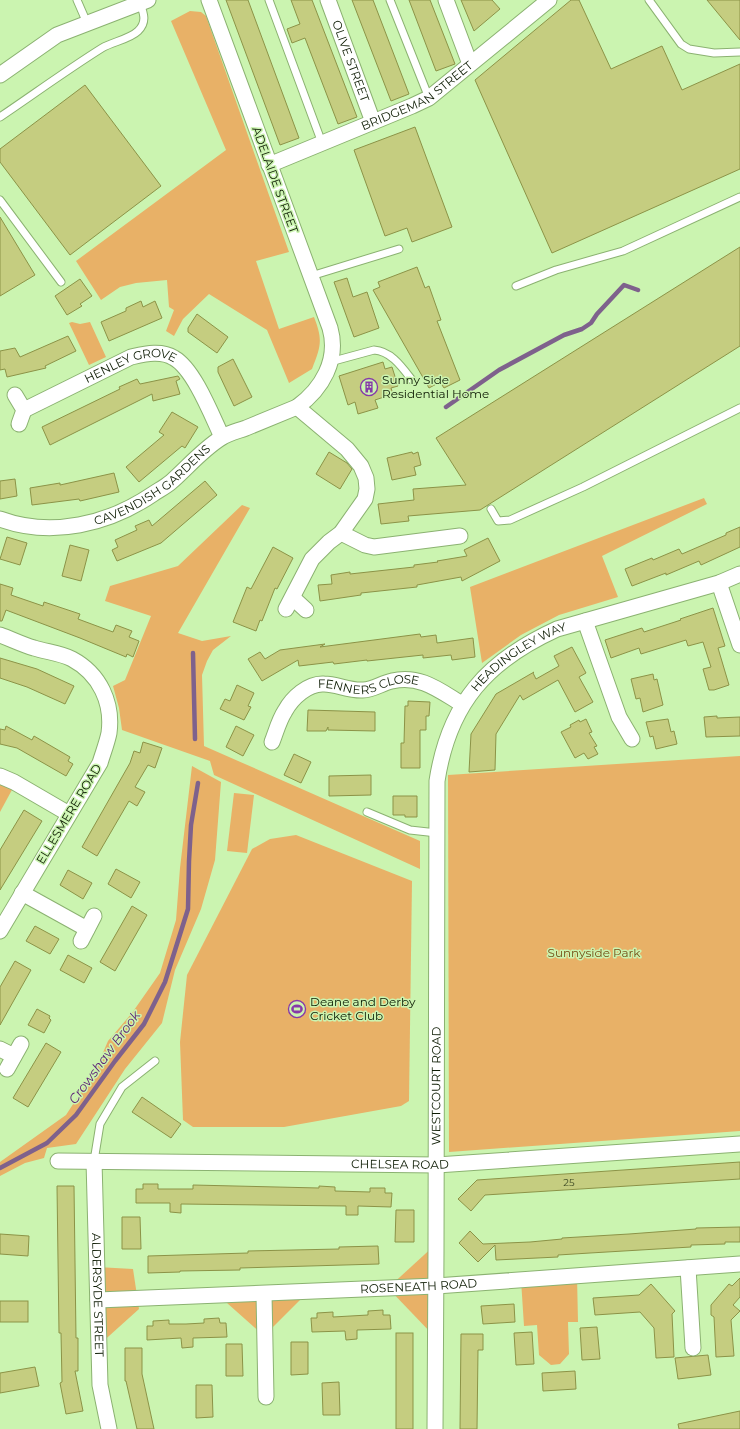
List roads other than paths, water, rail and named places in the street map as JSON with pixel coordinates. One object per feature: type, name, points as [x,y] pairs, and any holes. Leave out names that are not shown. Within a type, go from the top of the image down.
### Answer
[{"type":"street","name":"ADELAIDE STREET","points":[[209,0],[332,337],[330,362]]},
{"type":"street","name":"OLIVE STREET","points":[[328,0],[373,122]]},
{"type":"street","points":[[446,0],[470,64]]},
{"type":"street","name":"BRIDGEMAN STREET","points":[[269,165],[429,98],[549,0]]},
{"type":"street","points":[[0,75],[56,35],[144,1]]},
{"type":"street","name":"HENLEY GROVE","points":[[15,395],[22,417],[131,357],[160,353],[174,357],[184,365],[192,375],[222,437]]},
{"type":"street","points":[[306,610],[289,604],[298,584],[312,559],[329,542],[341,533],[365,499],[368,489],[366,478],[361,466],[346,449],[297,407],[316,391],[327,371],[330,362]]},
{"type":"street","name":"CAVENDISH GARDENS","points":[[0,519],[43,527],[64,527],[86,524],[105,519],[139,504],[170,483],[202,452],[222,437],[297,407]]},
{"type":"street","points":[[341,533],[365,545],[374,547],[432,534],[460,536]]},
{"type":"street","name":"HEADINGLEY WAY","points":[[437,863],[437,781],[440,766],[449,731],[462,704],[485,676],[506,658],[532,640],[557,629],[719,583],[740,574]]},
{"type":"street","points":[[719,583],[740,645]]},
{"type":"street","points":[[585,621],[614,723],[632,739]]},
{"type":"street","name":"ELLESMERE ROAD","points":[[0,635],[33,648],[71,658],[80,664],[101,686],[107,701],[109,718],[109,733],[100,763],[0,931]]},
{"type":"street","name":"FENNERS CLOSE","points":[[272,742],[276,714],[285,710],[304,690],[314,685],[323,683],[357,691],[366,690],[397,679],[420,680],[462,704]]},
{"type":"street","points":[[0,776],[14,782],[70,814]]},
{"type":"street","name":"WESTCOURT ROAD","points":[[435,1429],[437,863]]},
{"type":"street","points":[[22,893],[87,928]]},
{"type":"street","points":[[0,1048],[14,1057]]},
{"type":"street","name":"CHELSEA ROAD","points":[[58,1161],[437,1166],[740,1144]]},
{"type":"street","name":"ALDERSYDE STREET","points":[[94,1161],[100,1385],[110,1429]]},
{"type":"street","name":"ROSENEATH ROAD","points":[[98,1300],[436,1286],[740,1264]]},
{"type":"street","points":[[688,1268],[693,1348]]},
{"type":"street","points":[[264,1294],[266,1397]]},
{"type":"lane","points":[[77,0],[87,23]]},
{"type":"lane","points":[[269,0],[322,143]]},
{"type":"lane","points":[[390,0],[429,98]]},
{"type":"lane","points":[[649,0],[681,44],[689,49],[714,53],[740,52]]},
{"type":"lane","points":[[0,117],[104,47],[138,31],[145,19],[144,1]]},
{"type":"lane","points":[[516,286],[556,270],[623,251],[740,197]]},
{"type":"lane","points":[[0,200],[61,282]]},
{"type":"lane","points":[[311,276],[399,249]]},
{"type":"lane","points":[[330,362],[379,350],[398,361],[412,380]]},
{"type":"lane","points":[[491,509],[498,521],[510,520],[582,487],[740,408]]},
{"type":"lane","points":[[367,812],[410,830],[437,833]]},
{"type":"lane","points":[[94,1161],[100,1124],[122,1088],[155,1061]]},
{"type":"waterway","points":[[446,407],[499,370],[564,335],[582,329],[591,323],[597,314],[624,285],[638,290]]},
{"type":"waterway","name":"Crowshaw Brook","points":[[193,653],[195,739]]},
{"type":"waterway","name":"Crowshaw Brook","points":[[0,1168],[47,1143],[76,1115],[144,1024],[165,982],[188,909],[191,825],[198,783]]},
{"type":"place","name":"Sunny Side Residential Home","points":[[369,387]]},
{"type":"place","name":"Deane and Derby Cricket Club","points":[[297,1009]]},
{"type":"park label","name":"Sunnyside Park","points":[[594,953]]}]
